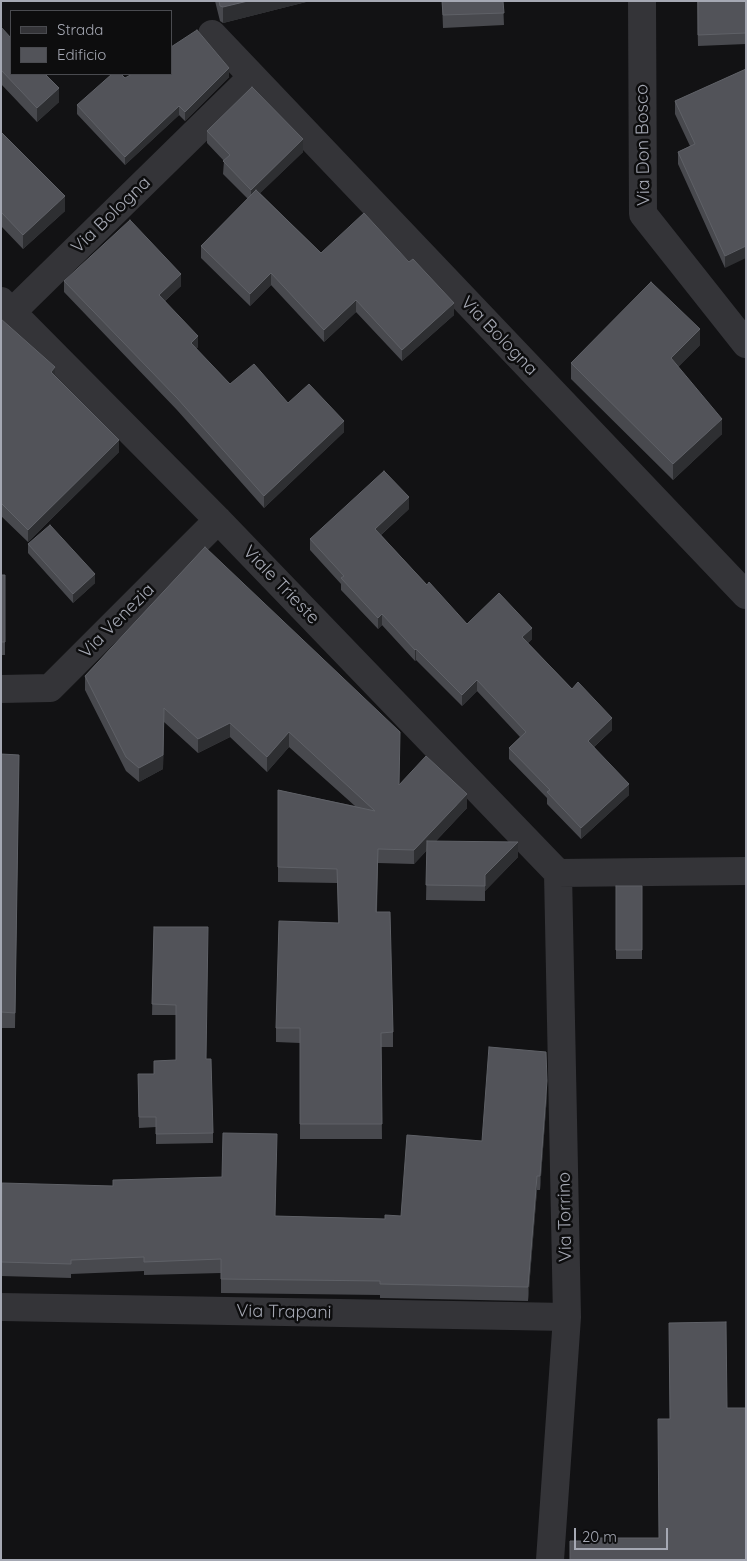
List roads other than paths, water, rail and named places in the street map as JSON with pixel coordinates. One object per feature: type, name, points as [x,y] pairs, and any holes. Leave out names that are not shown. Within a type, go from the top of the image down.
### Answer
[{"type":"street","name":"Via Don Bosco","points":[[642,1],[643,214],[746,344]]},
{"type":"street","name":"Via Bologna","points":[[212,34],[746,595]]},
{"type":"street","name":"Via Bologna","points":[[7,306],[252,77]]},
{"type":"street","name":"Viale Trieste","points":[[7,306],[218,520],[558,873]]},
{"type":"street","name":"Via Venezia","points":[[1,689],[50,688],[218,520]]},
{"type":"street","points":[[558,873],[746,871]]},
{"type":"street","name":"Via Torrino","points":[[550,1560],[567,1317],[558,873]]},
{"type":"street","name":"Via Trapani","points":[[1,1307],[567,1317]]}]
